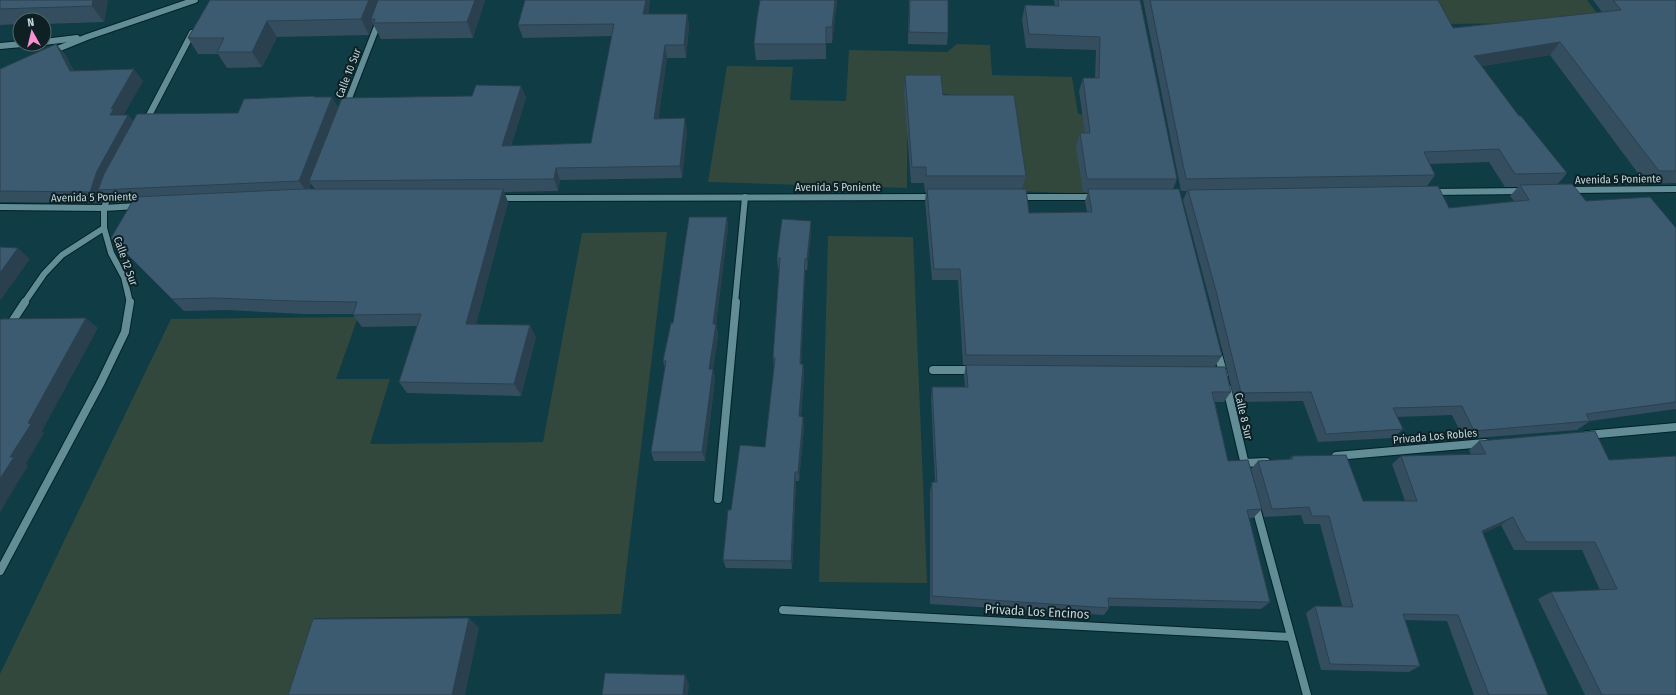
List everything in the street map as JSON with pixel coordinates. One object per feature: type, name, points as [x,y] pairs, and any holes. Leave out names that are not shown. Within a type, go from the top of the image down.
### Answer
[{"type":"street","points":[[44,55],[87,38],[195,0]]},
{"type":"street","name":"Calle 10 Sur","points":[[344,110],[381,15]]},
{"type":"street","points":[[141,130],[195,28]]},
{"type":"street","points":[[52,41],[87,38]]},
{"type":"street","points":[[0,46],[12,45]]},
{"type":"street","name":"Calle 12 Sur","points":[[0,571],[102,382],[125,332],[130,302],[124,277],[111,253],[104,228],[104,208],[112,185]]},
{"type":"street","name":"Avenida 5 Poniente","points":[[1557,190],[1676,189]]},
{"type":"street","points":[[1422,192],[1533,191]]},
{"type":"street","points":[[1009,197],[1105,196]]},
{"type":"street","points":[[718,499],[745,197]]},
{"type":"street","name":"Avenida 5 Poniente","points":[[492,198],[945,197]]},
{"type":"street","name":"Avenida 5 Poniente","points":[[0,207],[104,208],[144,206]]},
{"type":"street","points":[[0,340],[44,274],[58,260],[83,240],[104,228]]},
{"type":"street","name":"Calle 8 Sur","points":[[1215,342],[1219,372],[1248,478]]},
{"type":"street","points":[[933,370],[980,370]]},
{"type":"street","points":[[1582,435],[1676,427]]},
{"type":"street","name":"Privada Los Robles","points":[[1330,456],[1495,442]]},
{"type":"street","points":[[1244,463],[1276,461]]},
{"type":"street","points":[[1252,494],[1307,695]]},
{"type":"street","name":"Privada Los Encinos","points":[[783,610],[1291,637]]},
{"type":"green space","points":[[1430,0],[1587,0],[1604,22],[1445,24]]},
{"type":"green space","points":[[957,44],[990,45],[992,75],[1072,77],[1078,114],[1103,115],[1090,194],[1016,191],[949,112],[949,94],[907,93],[907,188],[708,182],[727,66],[793,67],[790,100],[846,101],[849,50],[947,52]]},
{"type":"green space","points":[[667,232],[621,614],[315,618],[292,695],[0,695],[0,674],[171,319],[358,317],[336,379],[390,379],[370,444],[543,442],[582,233]]},
{"type":"green space","points":[[828,236],[913,237],[927,583],[819,582]]},
{"type":"building","points":[[0,0],[93,0],[92,6],[0,9]]},
{"type":"building","points":[[210,0],[369,0],[361,19],[267,21],[252,52],[217,52],[224,38],[188,38]]},
{"type":"building","points":[[378,0],[475,0],[467,22],[374,23],[375,19],[371,19]]},
{"type":"building","points":[[525,0],[646,0],[643,14],[687,14],[684,45],[665,45],[654,119],[685,118],[680,166],[556,168],[554,179],[309,181],[342,98],[472,96],[476,85],[521,86],[502,146],[591,143],[614,24],[518,25]]},
{"type":"building","points":[[760,0],[835,0],[832,27],[826,27],[826,44],[754,44]]},
{"type":"building","points":[[910,0],[948,0],[948,33],[909,32]]},
{"type":"building","points":[[1058,0],[1140,0],[1177,179],[1087,179],[1080,133],[1090,133],[1083,78],[1099,78],[1100,37],[1029,34],[1025,5],[1059,6]]},
{"type":"building","points":[[1150,0],[1438,0],[1453,28],[1621,10],[1613,0],[1676,0],[1676,171],[1659,171],[1560,42],[1474,56],[1519,116],[1521,116],[1567,173],[1515,174],[1499,149],[1424,152],[1435,175],[1186,179]]},
{"type":"building","points":[[56,44],[70,71],[134,69],[111,109],[114,108],[110,115],[128,115],[97,171],[90,192],[0,191],[0,69],[38,52],[52,52],[52,46]]},
{"type":"building","points":[[905,75],[941,75],[943,95],[1014,95],[1026,176],[926,176],[926,167],[912,167]]},
{"type":"building","points":[[314,96],[332,97],[299,181],[98,190],[104,174],[137,114],[238,113],[244,99]]},
{"type":"building","points":[[1572,184],[1586,201],[1650,197],[1676,228],[1676,402],[1586,414],[1590,421],[1474,431],[1462,406],[1393,408],[1403,429],[1326,434],[1311,392],[1241,393],[1216,291],[1188,190],[1438,186],[1449,208],[1529,200],[1520,185]]},
{"type":"building","points":[[302,189],[503,189],[466,324],[530,325],[514,384],[399,382],[421,314],[353,315],[357,302],[215,298],[172,299],[111,238],[135,197]]},
{"type":"building","points":[[927,189],[1026,189],[1029,213],[1092,212],[1088,189],[1179,189],[1222,356],[966,355],[960,269],[934,269]]},
{"type":"building","points":[[689,217],[727,217],[713,324],[716,324],[709,369],[713,369],[702,452],[651,452],[666,361],[663,361],[671,323],[673,323]]},
{"type":"building","points":[[782,219],[811,221],[807,259],[805,259],[800,364],[803,364],[799,416],[803,417],[798,472],[795,472],[791,561],[723,560],[728,510],[731,510],[740,445],[765,447],[775,358],[773,358],[780,258],[777,258]]},
{"type":"building","points":[[0,247],[18,248],[0,273]]},
{"type":"building","points":[[86,318],[28,423],[31,424],[10,457],[14,457],[0,479],[0,320]]},
{"type":"building","points":[[966,365],[1225,367],[1231,392],[1212,392],[1228,461],[1248,460],[1262,509],[1247,510],[1270,602],[1108,598],[1109,608],[932,596],[932,482],[937,482],[932,387],[968,387]]},
{"type":"building","points":[[1595,431],[1609,460],[1676,456],[1676,695],[1602,695],[1551,592],[1617,589],[1595,542],[1526,542],[1513,517],[1482,531],[1548,695],[1489,695],[1458,615],[1403,614],[1420,666],[1330,664],[1315,606],[1353,607],[1329,516],[1312,516],[1309,507],[1272,509],[1258,461],[1293,459],[1292,456],[1346,455],[1363,501],[1417,501],[1401,456],[1486,454],[1479,441]]},
{"type":"building","points":[[469,618],[452,695],[288,695],[313,619]]},
{"type":"building","points":[[605,673],[685,675],[683,695],[602,695]]}]
